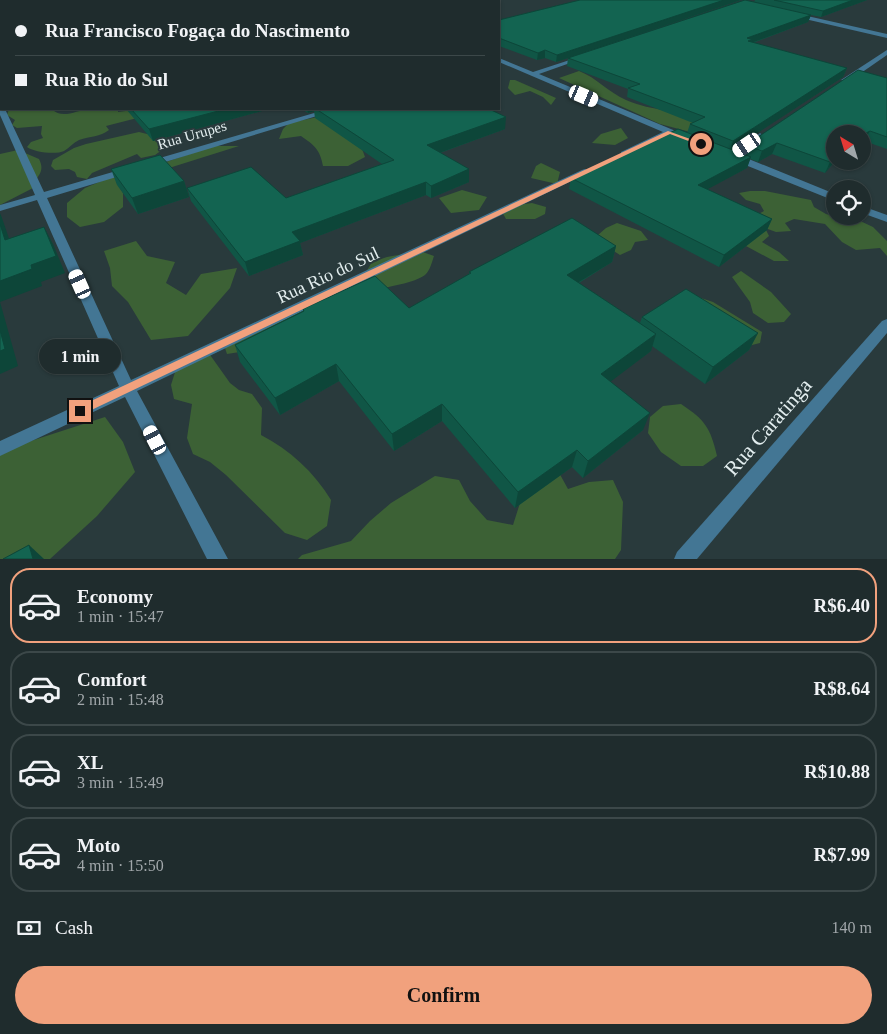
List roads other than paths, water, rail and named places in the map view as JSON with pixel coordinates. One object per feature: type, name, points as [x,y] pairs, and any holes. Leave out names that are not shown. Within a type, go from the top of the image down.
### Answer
[{"type":"street","points":[[790,14],[887,36]]},
{"type":"street","points":[[838,85],[887,52]]},
{"type":"street","points":[[533,74],[587,56]]},
{"type":"street","points":[[500,61],[688,139]]},
{"type":"street","points":[[2,110],[128,389],[218,559]]},
{"type":"street","name":"Rua Urupes","points":[[0,208],[333,110]]},
{"type":"street","name":"Rua Rio do Sul","points":[[0,450],[670,132]]},
{"type":"street","points":[[764,134],[727,154],[826,194]]},
{"type":"street","points":[[871,213],[887,219]]},
{"type":"street","name":"Rua Caratinga","points":[[684,559],[887,324]]}]
